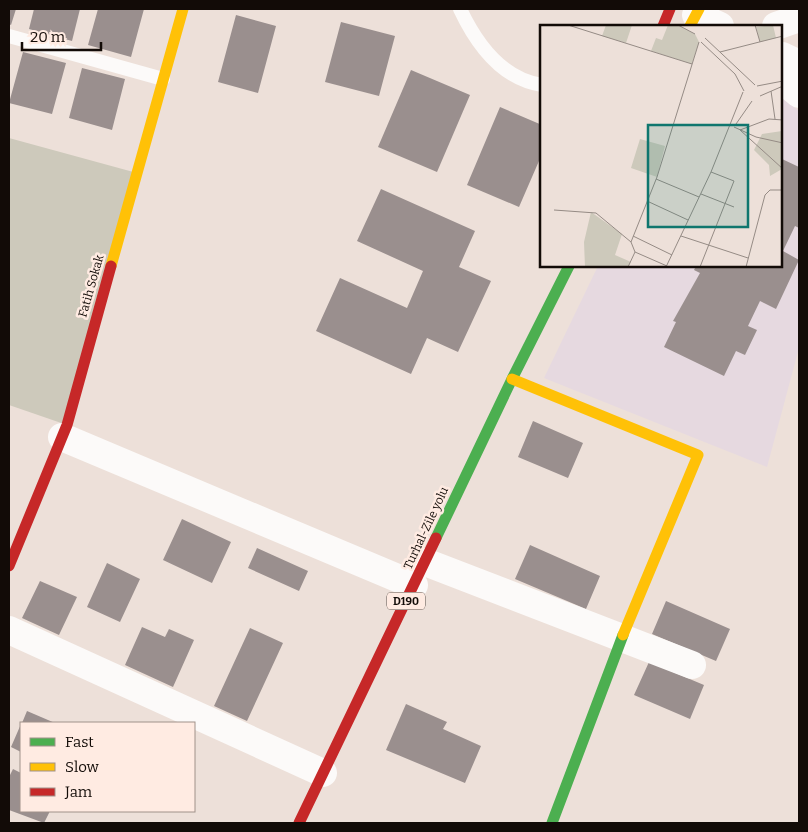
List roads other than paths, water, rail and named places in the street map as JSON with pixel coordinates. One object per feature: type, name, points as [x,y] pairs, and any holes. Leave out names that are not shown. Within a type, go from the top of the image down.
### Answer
[{"type":"main road","name":"Fatih Sokak","points":[[9,566],[62,437],[183,9]]},
{"type":"main road","points":[[667,25],[695,17]]},
{"type":"main road","name":"D190","points":[[512,379],[559,268]]},
{"type":"main road","name":"D190","points":[[512,379],[567,268]]},
{"type":"main road","points":[[512,379],[698,455],[622,638],[552,823]]},
{"type":"main road","name":"Turhal-Zile yolu","points":[[299,823],[512,379]]},
{"type":"street","points":[[779,25],[799,18]]},
{"type":"street","points":[[783,56],[799,64]]},
{"type":"street","points":[[783,81],[799,94]]},
{"type":"street","points":[[62,437],[419,573],[622,638],[692,665]]},
{"type":"street","points":[[9,630],[323,773]]},
{"type":"lane","points":[[460,9],[471,32],[490,58],[510,72],[540,84]]},
{"type":"lane","points":[[9,36],[163,78]]}]
